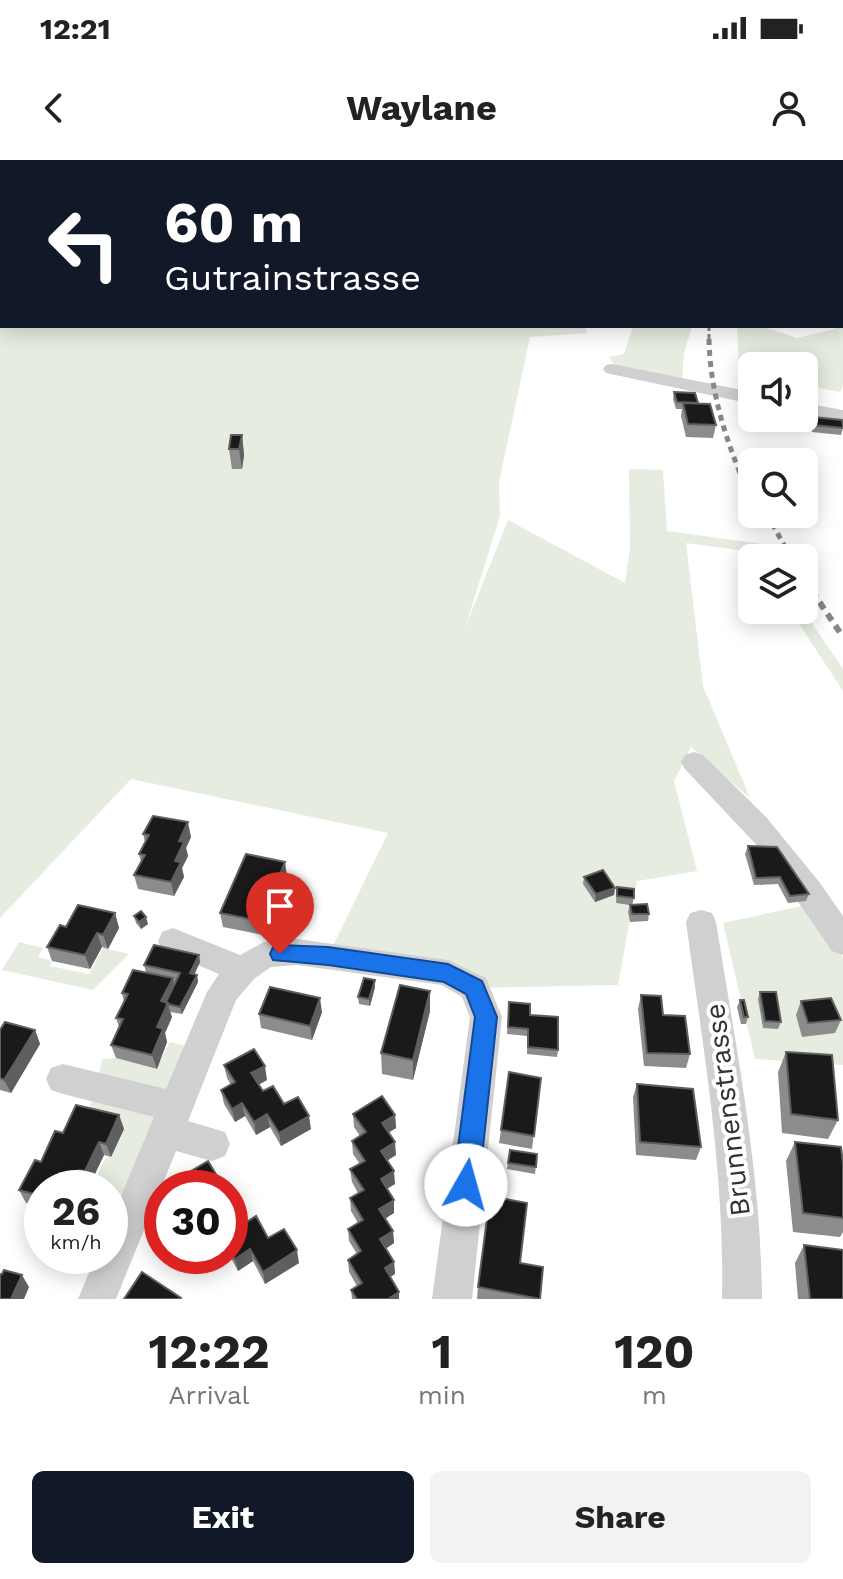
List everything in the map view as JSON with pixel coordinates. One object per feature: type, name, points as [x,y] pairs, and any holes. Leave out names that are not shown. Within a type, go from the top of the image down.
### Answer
[{"type":"street","points":[[612,369],[738,395]]},
{"type":"street","points":[[818,412],[843,416]]},
{"type":"street","points":[[694,762],[754,818],[813,891],[843,942]]},
{"type":"street","name":"Brunnenstrasse","points":[[701,922],[730,1095],[741,1224],[742,1299]]},
{"type":"street","points":[[173,941],[243,970]]},
{"type":"street","points":[[97,1299],[223,992],[243,970],[264,955],[297,952],[448,973],[475,988],[482,1002],[486,1017],[452,1299]]},
{"type":"street","points":[[63,1079],[171,1119],[212,1144]]},
{"type":"shaded area","points":[[0,328],[585,328],[588,333],[530,337],[499,482],[500,516],[465,628],[508,520],[625,583],[630,548],[629,469],[663,470],[667,531],[763,544],[738,544],[738,550],[686,543],[703,686],[750,798],[691,747],[674,781],[697,871],[637,881],[618,985],[475,988],[328,956],[388,833],[131,779],[0,918]]},
{"type":"shaded area","points":[[632,328],[691,328],[684,353],[682,380],[614,365],[609,357],[624,354]]},
{"type":"shaded area","points":[[737,328],[767,328],[797,338],[843,328],[843,386],[840,392],[818,388],[818,352],[738,352]]},
{"type":"shaded area","points":[[799,624],[812,624],[843,669],[843,691]]},
{"type":"shaded area","points":[[811,904],[843,958],[843,1065],[755,1059],[723,923]]},
{"type":"shaded area","points":[[19,942],[43,948],[38,957],[52,961],[50,966],[89,974],[103,948],[129,954],[93,990],[2,970]]},
{"type":"shaded area","points":[[170,1042],[191,1047],[171,1091],[99,1078],[102,1059],[116,1058],[156,1069]]},
{"type":"shaded area","points":[[96,1095],[156,1115],[128,1185],[128,1170],[100,1170],[106,1157],[111,1158],[125,1128],[84,1116]]},
{"type":"building","points":[[674,392],[695,393],[698,403],[677,402]]},
{"type":"building","points":[[683,403],[710,404],[716,425],[688,424]]},
{"type":"building","points":[[818,418],[842,420],[843,428],[818,426]]},
{"type":"building","points":[[231,435],[242,435],[239,449],[229,449]]},
{"type":"building","points":[[153,816],[188,822],[179,841],[184,842],[175,861],[181,862],[171,882],[134,875],[145,855],[139,854],[149,835],[143,834]]},
{"type":"building","points":[[748,846],[777,847],[809,894],[790,896],[780,877],[756,878]]},
{"type":"building","points":[[246,854],[285,862],[260,921],[220,913]]},
{"type":"building","points":[[603,870],[615,888],[596,894],[584,877]]},
{"type":"building","points":[[617,887],[634,889],[634,898],[617,896]]},
{"type":"building","points":[[647,904],[649,914],[632,914],[630,905]]},
{"type":"building","points":[[78,905],[115,913],[103,935],[97,933],[85,955],[47,947],[60,925],[66,927]]},
{"type":"building","points":[[141,911],[146,917],[139,922],[134,916]]},
{"type":"building","points":[[154,945],[199,955],[190,973],[197,975],[180,1007],[166,1002],[180,973],[144,965]]},
{"type":"building","points":[[133,970],[173,978],[161,1001],[168,1003],[157,1027],[163,1029],[152,1055],[111,1045],[123,1019],[116,1018],[128,994],[122,993]]},
{"type":"building","points":[[364,978],[375,980],[369,999],[358,997]]},
{"type":"building","points":[[400,985],[430,991],[413,1060],[381,1053]]},
{"type":"building","points":[[270,987],[320,998],[310,1026],[259,1014]]},
{"type":"building","points":[[760,992],[776,992],[781,1022],[765,1021]]},
{"type":"building","points":[[641,995],[661,996],[663,1015],[685,1016],[690,1054],[647,1053]]},
{"type":"building","points":[[831,998],[841,1020],[808,1023],[801,1001]]},
{"type":"building","points":[[740,1000],[744,1000],[748,1017],[744,1017]]},
{"type":"building","points":[[509,1002],[530,1004],[530,1015],[558,1017],[558,1050],[528,1047],[528,1029],[508,1027]]},
{"type":"building","points":[[5,1022],[35,1030],[4,1080],[0,1078],[0,1030]]},
{"type":"building","points":[[254,1049],[265,1066],[251,1073],[263,1091],[273,1086],[284,1104],[298,1097],[309,1116],[279,1133],[267,1114],[254,1122],[242,1103],[232,1109],[221,1090],[235,1082],[224,1065]]},
{"type":"building","points":[[786,1052],[832,1055],[838,1120],[791,1114]]},
{"type":"building","points":[[509,1072],[541,1078],[534,1136],[501,1130]]},
{"type":"building","points":[[637,1084],[693,1089],[701,1147],[640,1142]]},
{"type":"building","points":[[382,1096],[395,1115],[382,1123],[395,1142],[381,1151],[394,1171],[381,1179],[394,1200],[379,1209],[393,1231],[380,1239],[394,1262],[385,1268],[399,1292],[388,1299],[357,1299],[351,1290],[362,1283],[348,1260],[361,1251],[348,1229],[363,1220],[350,1198],[364,1190],[350,1169],[365,1161],[352,1141],[366,1132],[353,1114]]},
{"type":"building","points":[[76,1105],[119,1115],[106,1144],[99,1142],[85,1170],[30,1170],[35,1160],[41,1162],[55,1131],[63,1133]]},
{"type":"building","points":[[795,1142],[841,1147],[843,1218],[803,1213]]},
{"type":"building","points":[[510,1150],[537,1154],[536,1167],[508,1163]]},
{"type":"building","points":[[208,1161],[213,1170],[193,1170]]},
{"type":"building","points":[[490,1196],[527,1203],[520,1263],[543,1267],[540,1299],[478,1287]]},
{"type":"building","points":[[256,1216],[268,1238],[284,1229],[297,1250],[263,1272],[250,1249],[248,1250],[248,1221]]},
{"type":"building","points":[[804,1245],[843,1250],[843,1299],[810,1299]]},
{"type":"building","points":[[4,1270],[22,1275],[11,1299],[0,1299],[0,1274]]},
{"type":"building","points":[[142,1272],[181,1298],[180,1299],[124,1299]]},
{"type":"railway","points":[[709,328],[709,339]]},
{"type":"railway","points":[[709,339],[717,402],[738,467]]},
{"type":"railway","points":[[775,528],[783,544]]},
{"type":"railway","points":[[818,600],[843,637]]},
{"type":"route","points":[[280,954],[297,952],[448,973],[475,988],[486,1017],[466,1185]]}]
